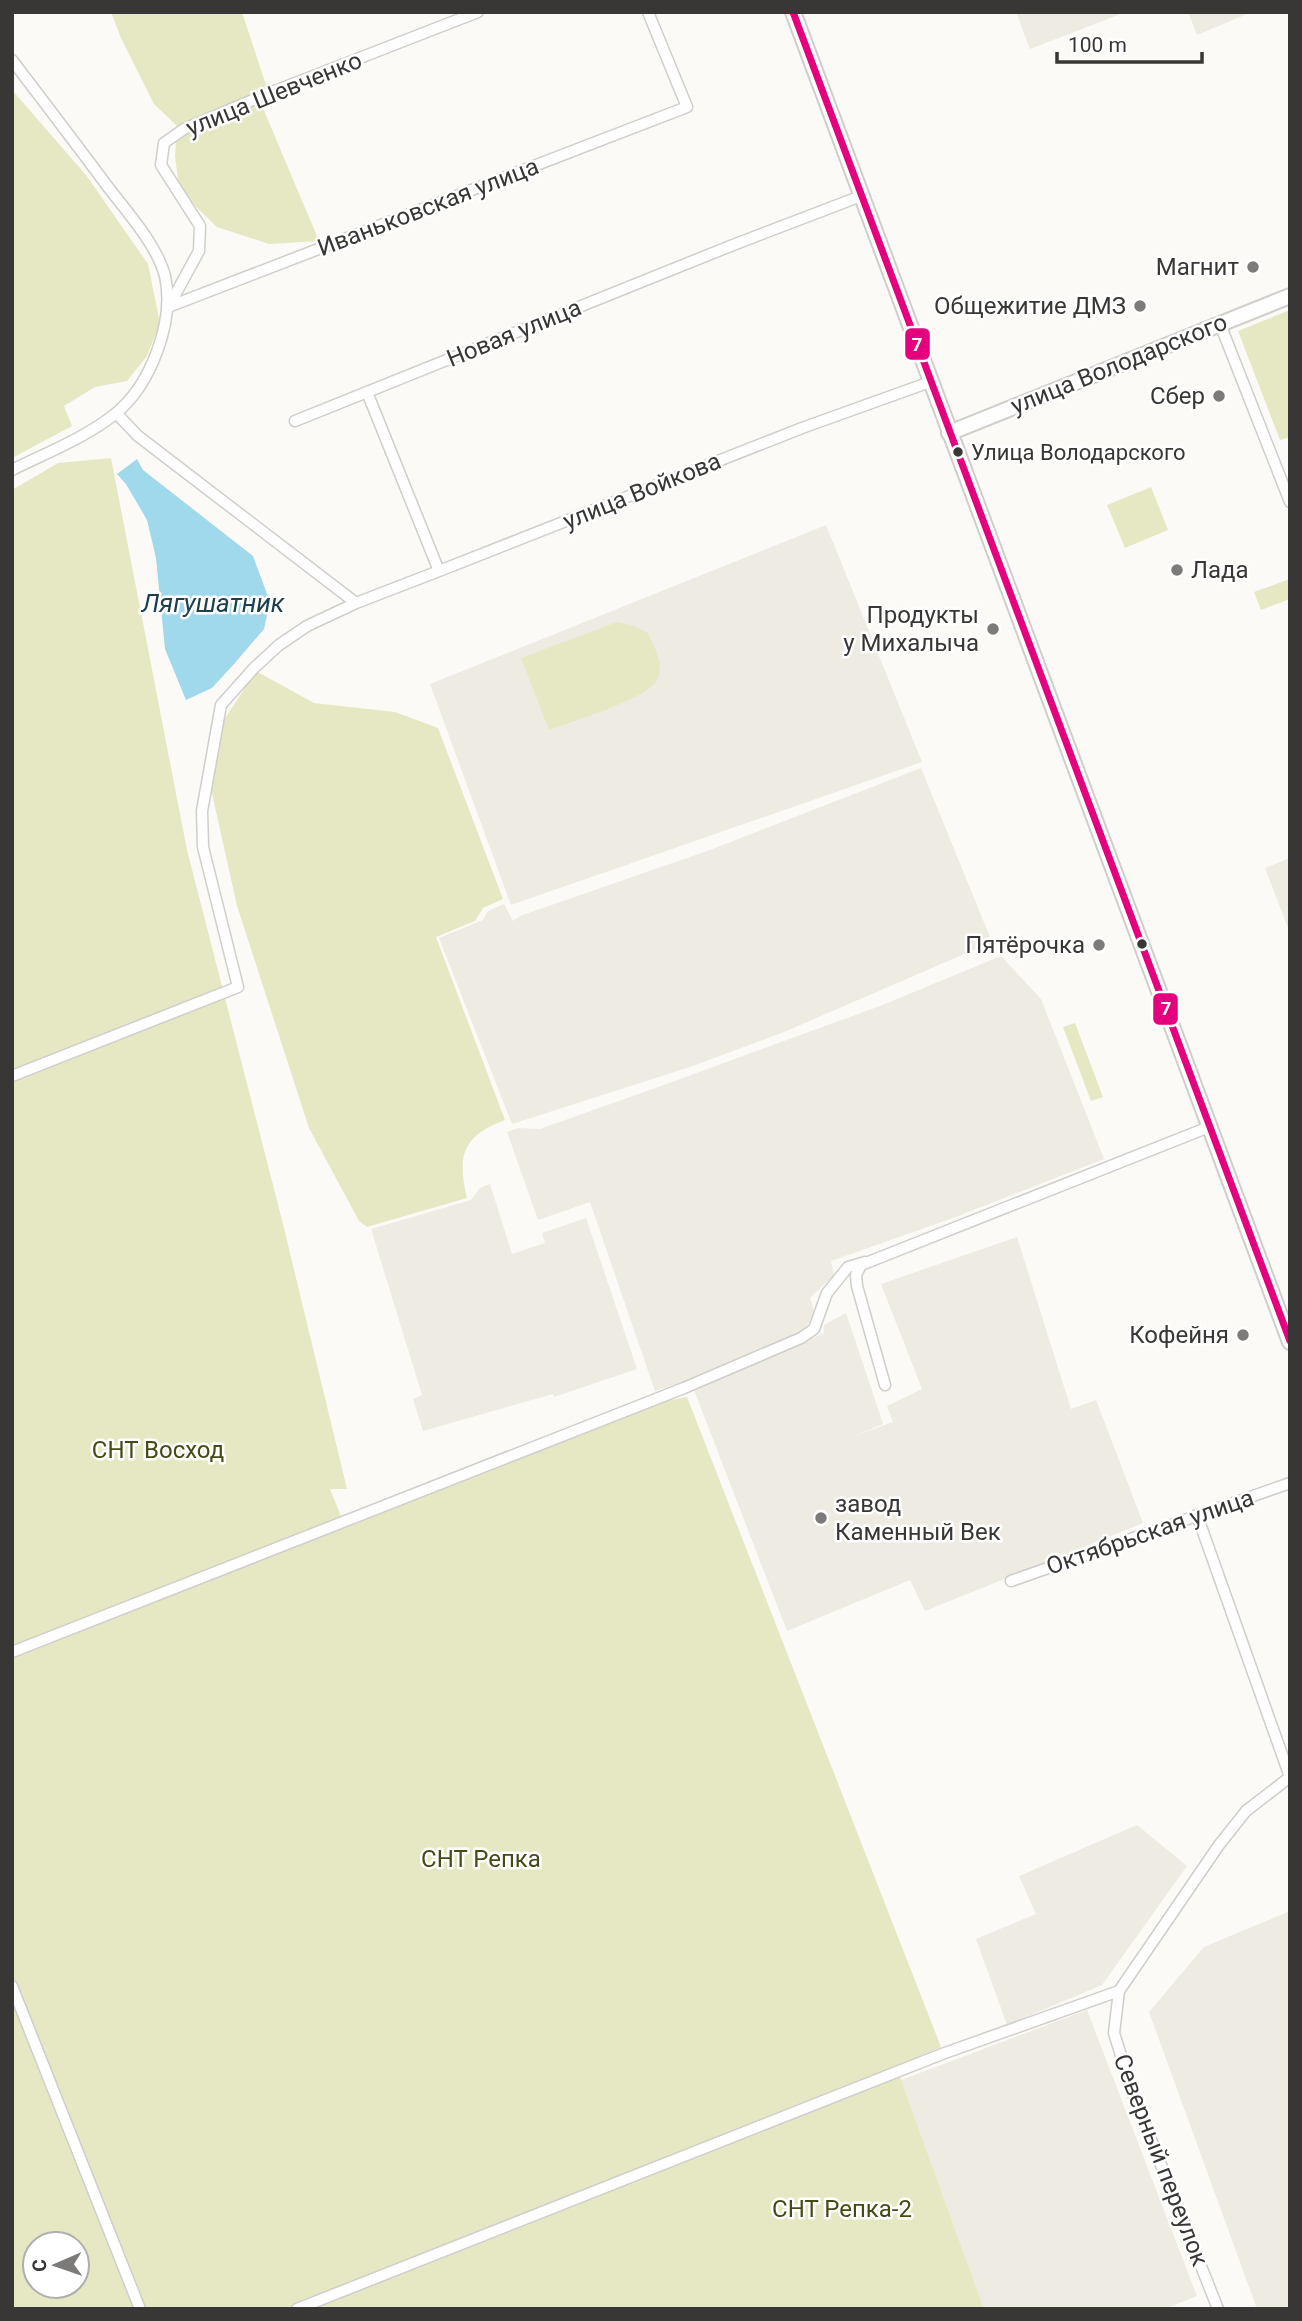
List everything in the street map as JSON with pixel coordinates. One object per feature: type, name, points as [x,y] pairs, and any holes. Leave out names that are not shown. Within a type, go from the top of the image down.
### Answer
[{"type":"main road","points":[[793,12],[1290,1342]]},
{"type":"main road","name":"улица Володарского","points":[[949,433],[1290,296]]},
{"type":"street","name":"улица Шевченко","points":[[168,307],[199,251],[200,226],[161,165],[164,143],[184,129],[267,94],[478,12]]},
{"type":"street","name":"Иваньковская улица","points":[[168,307],[687,107],[649,12]]},
{"type":"street","points":[[12,60],[147,238],[164,274],[168,307],[163,338],[139,387],[116,414],[12,470]]},
{"type":"street","name":"Новая улица","points":[[295,421],[861,196]]},
{"type":"street","points":[[1220,324],[1290,502]]},
{"type":"street","name":"улица Войкова","points":[[12,1076],[238,987],[203,847],[202,811],[221,705],[279,645],[307,626],[356,603],[802,428],[930,382]]},
{"type":"street","points":[[368,392],[439,571]]},
{"type":"street","points":[[116,414],[138,436],[356,603]]},
{"type":"street","points":[[12,1652],[684,1388],[801,1338],[814,1329],[827,1293],[848,1267],[1209,1127]]},
{"type":"street","points":[[865,1262],[858,1270],[857,1286],[885,1385]]},
{"type":"street","name":"Октябрьская улица","points":[[1011,1581],[1290,1483]]},
{"type":"street","name":"Северный переулок","points":[[1196,1515],[1290,1777],[1245,1811],[1219,1845],[1119,1991],[1114,2033],[1133,2094],[1218,2309]]},
{"type":"street","points":[[12,1986],[140,2309]]},
{"type":"street","points":[[297,2309],[942,2054],[1119,1991]]},
{"type":"shaded area","points":[[1016,12],[1126,12],[1030,49]]},
{"type":"shaded area","points":[[1188,12],[1252,12],[1197,35]]},
{"type":"shaded area","points":[[826,525],[922,762],[511,905],[430,684]]},
{"type":"shaded area","points":[[921,768],[992,942],[784,1032],[690,1067],[512,1124],[439,938],[483,920],[488,911],[504,904],[513,921],[520,916],[710,850]]},
{"type":"shaded area","points":[[1290,858],[1290,933],[1265,868]]},
{"type":"shaded area","points":[[1001,956],[1041,999],[1104,1159],[953,1218],[831,1261],[834,1275],[810,1298],[815,1314],[804,1330],[691,1380],[655,1391],[590,1202],[538,1220],[507,1132],[519,1128],[540,1129],[661,1086],[880,1006]]},
{"type":"shaded area","points":[[490,1184],[512,1254],[545,1243],[542,1233],[586,1218],[637,1369],[554,1397],[553,1394],[423,1431],[413,1399],[422,1395],[371,1229],[471,1200],[480,1188]]},
{"type":"shaded area","points":[[1017,1237],[1071,1409],[1096,1400],[1143,1523],[925,1611],[910,1580],[787,1631],[694,1390],[824,1333],[824,1325],[846,1313],[883,1424],[854,1436],[893,1422],[887,1406],[922,1389],[881,1284]]},
{"type":"shaded area","points":[[1137,1825],[1187,1866],[1102,1985],[1007,2025],[976,1939],[1036,1914],[1019,1876]]},
{"type":"shaded area","points":[[1290,1911],[1290,2309],[1257,2309],[1149,2012],[1204,1947]]},
{"type":"shaded area","points":[[1087,2010],[1197,2296],[1164,2309],[984,2309],[901,2080]]},
{"type":"green space","points":[[111,12],[242,12],[267,88],[260,101],[319,241],[269,244],[217,227],[195,206],[179,186],[175,157],[177,126],[154,104]]},
{"type":"green space","points":[[12,90],[86,175],[148,264],[160,323],[147,356],[127,381],[95,387],[64,406],[72,426],[12,458]]},
{"type":"green space","points":[[1290,310],[1290,437],[1280,440],[1238,331]]},
{"type":"green space","name":"СНТ Репка","points":[[111,458],[187,850],[282,1220],[347,1489],[330,1489],[345,1526],[651,1404],[687,1397],[941,2047],[896,2066],[984,2309],[12,2309],[12,490],[58,463]]},
{"type":"green space","points":[[1151,487],[1168,530],[1125,548],[1107,505]]},
{"type":"green space","points":[[1290,579],[1290,599],[1261,610],[1254,592]]},
{"type":"green space","points":[[617,622],[648,633],[659,662],[657,680],[651,687],[625,702],[549,730],[521,658]]},
{"type":"green space","points":[[256,671],[314,703],[395,712],[438,728],[503,899],[483,908],[475,921],[436,937],[505,1120],[480,1133],[466,1149],[463,1170],[467,1198],[367,1227],[359,1221],[309,1128],[237,906],[209,780],[218,729]]},
{"type":"green space","points":[[1075,1023],[1103,1097],[1091,1101],[1063,1027]]},
{"type":"water","name":"Лягушатник","points":[[137,459],[143,470],[253,556],[270,602],[264,629],[234,664],[212,688],[186,700],[165,649],[156,558],[147,520],[117,474]]},
{"type":"transit line","name":"7","points":[[793,12],[1290,1341]]},
{"type":"place","name":"Магнит","points":[[1253,267]]},
{"type":"place","name":"Общежитие ДМЗ","points":[[1140,306]]},
{"type":"place","name":"Сбер","points":[[1219,396]]},
{"type":"place","name":"Улица Володарского","points":[[958,452]]},
{"type":"place","name":"Лада","points":[[1177,570]]},
{"type":"place","name":"Продукты у Михалыча","points":[[993,629]]},
{"type":"place","name":"Пятёрочка","points":[[1099,945]]},
{"type":"place","name":"Кофейня","points":[[1243,1335]]},
{"type":"place","name":"завод Каменный Век","points":[[821,1518]]},
{"type":"park label","name":"СНТ Восход","points":[[158,1450]]},
{"type":"park label","name":"СНТ Репка-2","points":[[842,2209]]}]
